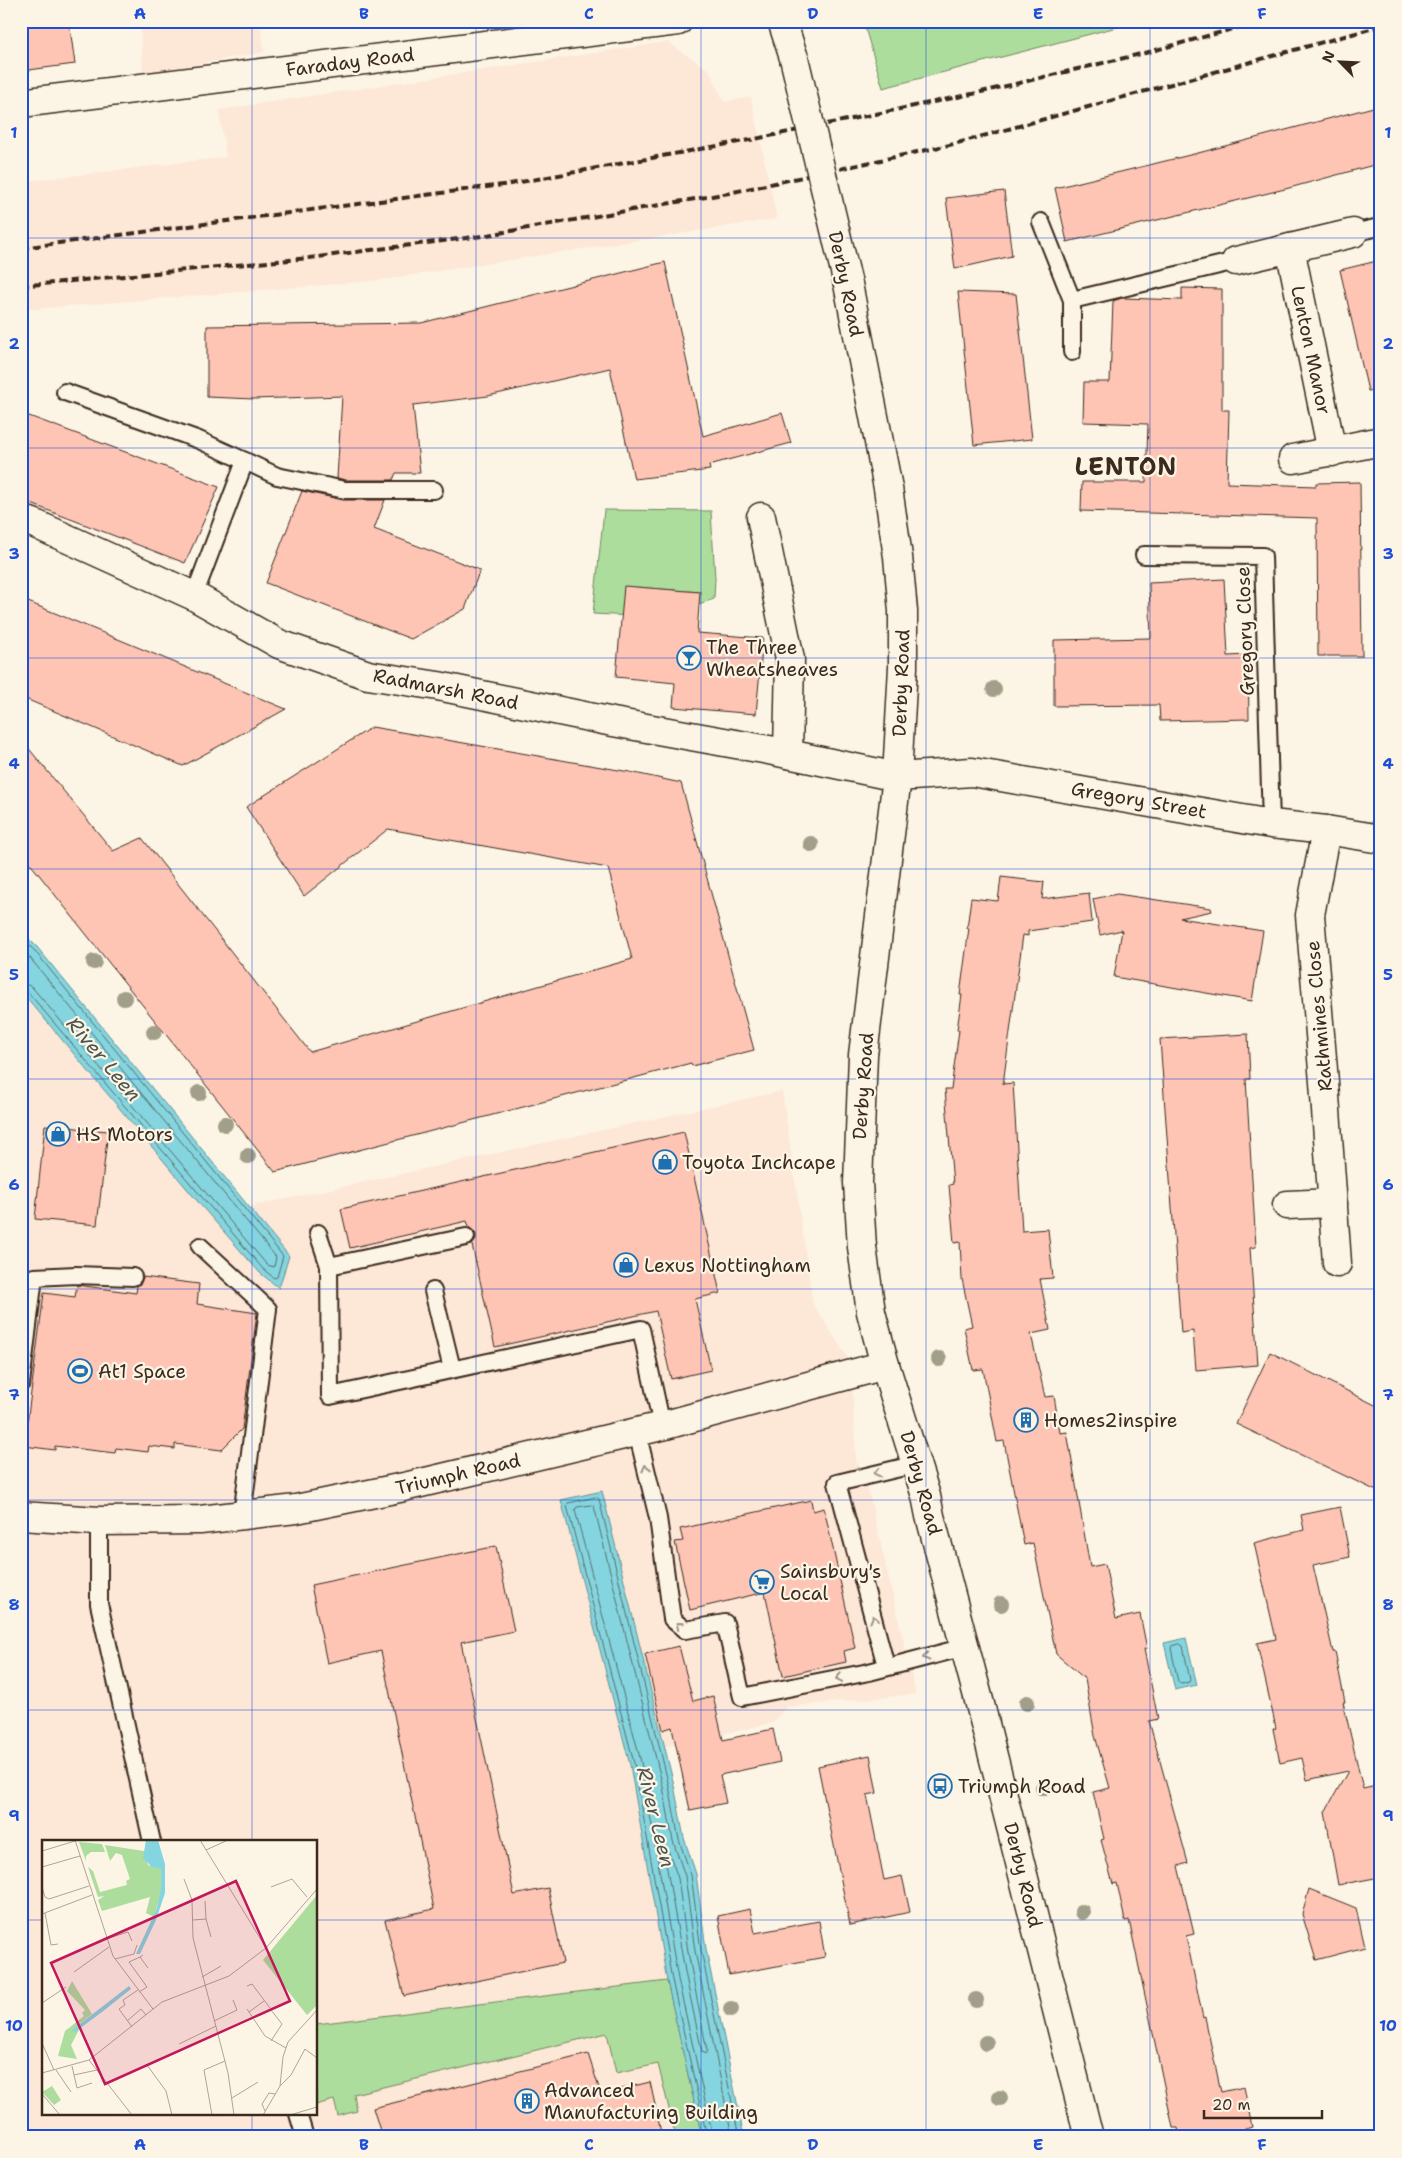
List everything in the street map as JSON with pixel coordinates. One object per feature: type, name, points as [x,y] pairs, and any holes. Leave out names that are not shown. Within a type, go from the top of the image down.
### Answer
[{"type":"street","name":"Faraday Road","points":[[21,103],[678,21]]},
{"type":"street","name":"Derby Road","points":[[782,21],[794,58],[848,284],[888,488],[898,557],[903,611],[897,777],[863,1056],[858,1183],[862,1247],[872,1312],[885,1365],[917,1464],[1089,2137]]},
{"type":"street","points":[[1236,261],[1364,230]]},
{"type":"street","name":"Lenton Manor","points":[[1290,248],[1332,452]]},
{"type":"street","points":[[1293,459],[1381,441]]},
{"type":"street","points":[[762,517],[790,659],[788,754]]},
{"type":"street","name":"Radmarsh Road","points":[[21,519],[34,522],[194,596],[279,644],[368,675],[438,686],[897,777]]},
{"type":"street","name":"Gregory Street","points":[[897,777],[972,772],[1270,824],[1326,830],[1381,839]]},
{"type":"street","name":"Rathmines Close","points":[[1326,830],[1310,914],[1337,1263]]},
{"type":"street","points":[[1287,1205],[1333,1203]]},
{"type":"street","name":"Triumph Road","points":[[21,1516],[99,1521],[200,1520],[296,1509],[404,1487],[649,1429],[885,1365]]},
{"type":"lane","points":[[1042,222],[1072,300],[1072,352]]},
{"type":"lane","points":[[1072,300],[1236,261]]},
{"type":"lane","points":[[65,392],[199,440],[277,476],[345,490],[434,490]]},
{"type":"lane","points":[[194,596],[245,462]]},
{"type":"lane","name":"Gregory Close","points":[[1144,555],[1263,556],[1270,824]]},
{"type":"lane","points":[[318,1232],[329,1266],[330,1396],[641,1329],[658,1518],[672,1619],[685,1630],[725,1624],[742,1697],[965,1647]]},
{"type":"lane","points":[[329,1266],[466,1237]]},
{"type":"lane","points":[[200,1246],[268,1309],[242,1516]]},
{"type":"lane","points":[[21,1383],[34,1278],[76,1275],[132,1277]]},
{"type":"lane","points":[[433,1291],[452,1369]]},
{"type":"lane","points":[[886,1666],[837,1483],[917,1464]]},
{"type":"lane","points":[[99,1521],[99,1604],[152,1840]]},
{"type":"lane","points":[[299,2116],[305,2137]]},
{"type":"shaded area","points":[[140,21],[260,21],[264,52],[143,74]]},
{"type":"shaded area","points":[[667,42],[709,70],[724,102],[751,97],[777,219],[374,281],[21,310],[21,182],[226,157],[219,110]]},
{"type":"shaded area","points":[[21,993],[260,1273],[278,1288],[289,1256],[249,1207],[782,1091],[813,1304],[851,1363],[856,1460],[869,1494],[916,1694],[786,1707],[772,1723],[663,1747],[625,1749],[630,1765],[667,1981],[702,2137],[21,2137]]},
{"type":"green space","points":[[863,21],[1140,21],[883,88]]},
{"type":"green space","points":[[604,510],[711,511],[715,578],[714,599],[699,604],[700,592],[636,587],[633,616],[593,614]]},
{"type":"green space","points":[[667,1981],[702,2137],[676,2137],[658,2064],[616,2073],[607,2033],[354,2094],[357,2111],[338,2116],[334,2100],[318,2104],[318,2024]]},
{"type":"water","name":"River Leen","points":[[21,931],[37,947],[289,1256],[279,1288],[260,1273],[204,1209],[21,991]]},
{"type":"water","name":"River Leen","points":[[602,1491],[674,1785],[684,1838],[696,1874],[706,1949],[744,2137],[702,2137],[667,1981],[630,1765],[561,1500]]},
{"type":"water","points":[[1186,1638],[1197,1685],[1175,1690],[1164,1643]]},
{"type":"building","points":[[21,21],[69,21],[75,64],[21,71]]},
{"type":"building","points":[[1381,105],[1381,163],[1289,188],[1067,242],[1055,188]]},
{"type":"building","points":[[1004,191],[1012,256],[955,269],[946,198]]},
{"type":"building","points":[[1381,260],[1381,389],[1368,391],[1340,270]]},
{"type":"building","points":[[665,262],[703,436],[782,413],[791,443],[709,465],[710,470],[634,479],[610,368],[488,396],[413,405],[420,473],[396,473],[393,480],[346,480],[337,478],[342,396],[254,399],[207,397],[207,326],[421,323]]},
{"type":"building","points":[[1182,288],[1222,289],[1222,410],[1229,410],[1227,483],[1316,486],[1316,483],[1360,482],[1362,656],[1318,656],[1317,518],[1081,511],[1082,482],[1146,482],[1148,424],[1083,422],[1084,382],[1110,382],[1113,301],[1122,298],[1182,300]]},
{"type":"building","points":[[958,292],[1016,294],[1032,439],[974,445]]},
{"type":"building","points":[[21,413],[219,487],[185,563],[21,500]]},
{"type":"building","points":[[302,491],[343,500],[385,500],[374,529],[480,570],[465,609],[411,639],[266,583]]},
{"type":"building","points":[[1224,579],[1228,656],[1248,655],[1249,719],[1160,721],[1159,705],[1054,706],[1054,640],[1151,638],[1149,583]]},
{"type":"building","name":"The Three Wheatsheaves","points":[[624,586],[700,592],[697,633],[763,638],[756,714],[673,707],[675,683],[616,677]]},
{"type":"building","points":[[21,599],[286,709],[183,766],[21,697]]},
{"type":"building","points":[[372,727],[630,772],[681,783],[754,1050],[692,1066],[691,1063],[275,1172],[21,852],[21,739],[113,851],[142,838],[310,1052],[632,959],[608,868],[388,829],[304,896],[246,807]]},
{"type":"building","points":[[1001,877],[1044,882],[1042,899],[1089,893],[1092,922],[1028,931],[1028,936],[1023,935],[1003,1084],[1013,1083],[1022,1231],[1048,1229],[1053,1278],[1040,1279],[1050,1330],[1031,1334],[1045,1397],[1054,1396],[1060,1433],[1067,1432],[1090,1567],[1105,1564],[1116,1619],[1140,1614],[1147,1649],[1144,1649],[1158,1719],[1149,1721],[1188,1863],[1178,1866],[1194,1934],[1186,1936],[1203,2018],[1205,2017],[1221,2092],[1244,2087],[1252,2127],[1219,2137],[1180,2137],[1178,2128],[1173,2128],[1129,1920],[1125,1921],[1117,1883],[1113,1884],[1101,1840],[1104,1839],[1093,1792],[1110,1788],[1095,1736],[1085,1679],[1056,1654],[1033,1543],[1024,1545],[1004,1441],[997,1442],[983,1369],[973,1370],[964,1328],[972,1326],[962,1279],[960,1242],[954,1243],[949,1185],[953,1184],[945,1089],[951,1089],[959,1030],[957,1030],[962,995],[960,995],[971,898],[998,901]]},
{"type":"building","points":[[1117,894],[1211,908],[1212,911],[1180,918],[1263,931],[1252,1001],[1114,977],[1122,930],[1100,935],[1093,899]]},
{"type":"building","points":[[1248,1034],[1250,1079],[1246,1079],[1256,1247],[1250,1248],[1258,1365],[1196,1370],[1193,1331],[1181,1333],[1160,1039]]},
{"type":"building","points":[[45,1125],[108,1131],[97,1225],[35,1219]]},
{"type":"building","points":[[684,1132],[720,1293],[695,1299],[711,1370],[671,1379],[656,1311],[495,1347],[472,1245],[476,1240],[476,1234],[469,1227],[467,1221],[350,1248],[341,1209]]},
{"type":"building","points":[[143,1277],[199,1284],[197,1304],[257,1313],[242,1429],[221,1450],[175,1444],[175,1449],[149,1446],[148,1452],[116,1448],[115,1453],[55,1446],[55,1450],[24,1446],[44,1293],[75,1297],[77,1285],[136,1293],[137,1286],[141,1283]]},
{"type":"building","points":[[1270,1352],[1381,1408],[1381,1493],[1236,1424]]},
{"type":"building","name":"Sainsbury's Local","points":[[811,1500],[813,1511],[824,1508],[855,1648],[844,1651],[846,1662],[783,1676],[765,1592],[690,1610],[675,1542],[683,1541],[680,1529]]},
{"type":"building","points":[[1340,1507],[1350,1557],[1313,1565],[1333,1652],[1335,1652],[1345,1702],[1343,1702],[1363,1789],[1381,1785],[1381,1853],[1377,1860],[1380,1877],[1338,1885],[1325,1812],[1348,1771],[1307,1780],[1302,1758],[1280,1763],[1273,1729],[1276,1728],[1257,1643],[1276,1639],[1254,1543],[1304,1530],[1301,1515]]},
{"type":"building","points":[[496,1546],[514,1631],[461,1642],[514,1895],[548,1888],[563,1963],[404,1996],[385,1920],[434,1909],[381,1651],[327,1663],[311,1585]]},
{"type":"building","points":[[679,1646],[693,1701],[713,1696],[723,1740],[773,1729],[780,1762],[720,1775],[726,1803],[690,1810],[672,1727],[663,1730],[645,1654]]},
{"type":"building","points":[[870,1755],[877,1793],[867,1795],[884,1880],[902,1876],[910,1912],[850,1925],[818,1766]]},
{"type":"building","points":[[1309,1889],[1356,1908],[1365,1947],[1316,1960],[1302,1914]]},
{"type":"building","points":[[750,1909],[755,1933],[819,1921],[825,1957],[729,1975],[718,1916]]},
{"type":"building","name":"Advanced Manufacturing Building","points":[[588,2054],[601,2094],[650,2082],[662,2137],[382,2137],[373,2108]]},
{"type":"railway","points":[[21,248],[510,184],[755,139],[977,93],[1145,53],[1262,21]]},
{"type":"railway","points":[[21,286],[309,258],[482,236],[729,193],[954,144],[1381,26]]},
{"type":"place","name":"The Three Wheatsheaves","points":[[689,658]]},
{"type":"place","name":"HS Motors","points":[[58,1134]]},
{"type":"place","name":"Toyota Inchcape","points":[[665,1162]]},
{"type":"place","name":"Lexus Nottingham","points":[[626,1265]]},
{"type":"place","name":"At1 Space","points":[[80,1371]]},
{"type":"place","name":"Homes2inspire","points":[[1026,1420]]},
{"type":"place","name":"Sainsbury's Local","points":[[762,1582]]},
{"type":"place","name":"Triumph Road","points":[[940,1786]]},
{"type":"place","name":"Advanced Manufacturing Building","points":[[527,2101]]},
{"type":"district","name":"LENTON","points":[[1126,467]]}]
